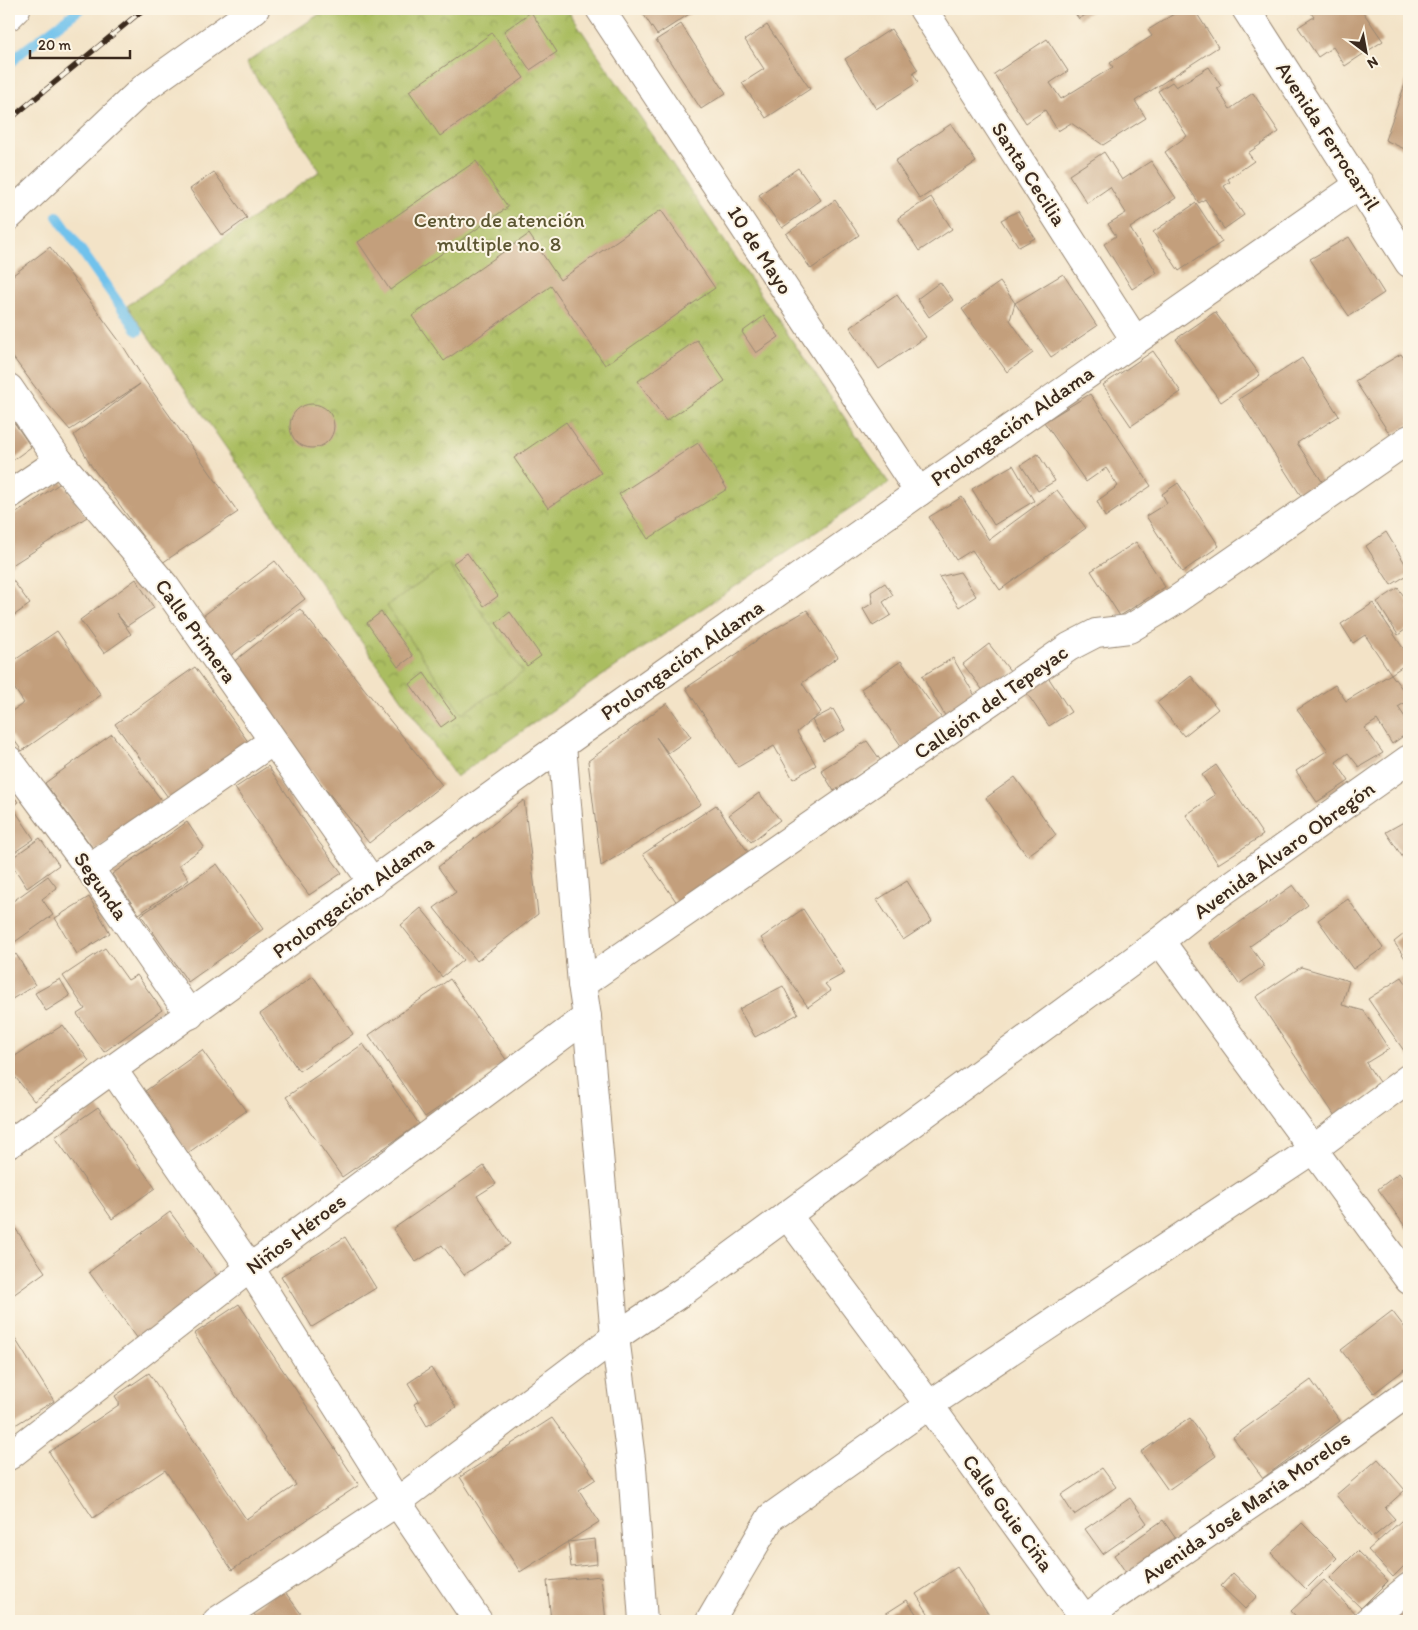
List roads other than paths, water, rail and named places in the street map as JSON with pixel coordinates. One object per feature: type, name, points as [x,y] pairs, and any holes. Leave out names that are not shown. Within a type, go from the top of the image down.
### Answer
[{"type":"street","points":[[9,16],[16,9]]},
{"type":"street","points":[[9,216],[143,89],[255,9]]},
{"type":"street","name":"10 de Mayo","points":[[600,9],[919,492]]},
{"type":"street","name":"Santa Cecilia","points":[[923,9],[1135,340]]},
{"type":"street","name":"Avenida Ferrocarril","points":[[1246,9],[1409,263]]},
{"type":"street","name":"Prolongación Aldama","points":[[9,1144],[562,745],[1135,340],[1360,184]]},
{"type":"street","name":"Calle Primera","points":[[9,388],[59,461],[165,586],[373,883]]},
{"type":"street","name":"Callejón del Tepeyac","points":[[582,984],[1069,647],[1096,634],[1129,628],[1175,601],[1409,439]]},
{"type":"street","points":[[9,494],[59,461]]},
{"type":"street","points":[[89,868],[273,741]]},
{"type":"street","points":[[562,745],[615,1337],[632,1467],[644,1621]]},
{"type":"street","name":"Avenida Álvaro Obregón","points":[[217,1621],[397,1502],[615,1337],[688,1288],[1160,941],[1218,896],[1409,759]]},
{"type":"street","name":"Segunda","points":[[9,760],[89,868],[190,1014]]},
{"type":"street","points":[[1160,941],[1409,1280]]},
{"type":"street","name":"Niños Héroes","points":[[9,1456],[250,1268],[587,1017]]},
{"type":"street","points":[[112,1070],[250,1268],[397,1502],[478,1621]]},
{"type":"street","points":[[710,1621],[771,1517],[929,1406],[1312,1150],[1409,1078]]},
{"type":"street","name":"Calle Guie Ciña","points":[[787,1215],[1085,1621]]},
{"type":"street","name":"Avenida José María Morelos","points":[[1085,1621],[1114,1597],[1303,1469],[1409,1392]]},
{"type":"street","points":[[1368,1621],[1409,1587]]},
{"type":"waterway","points":[[9,64],[22,52],[80,9]]},
{"type":"waterway","points":[[57,216],[138,331]]},
{"type":"railway","points":[[9,120],[144,9]]},
{"type":"park label","name":"Centro de atención multiple no. 8","points":[[499,232]]}]
